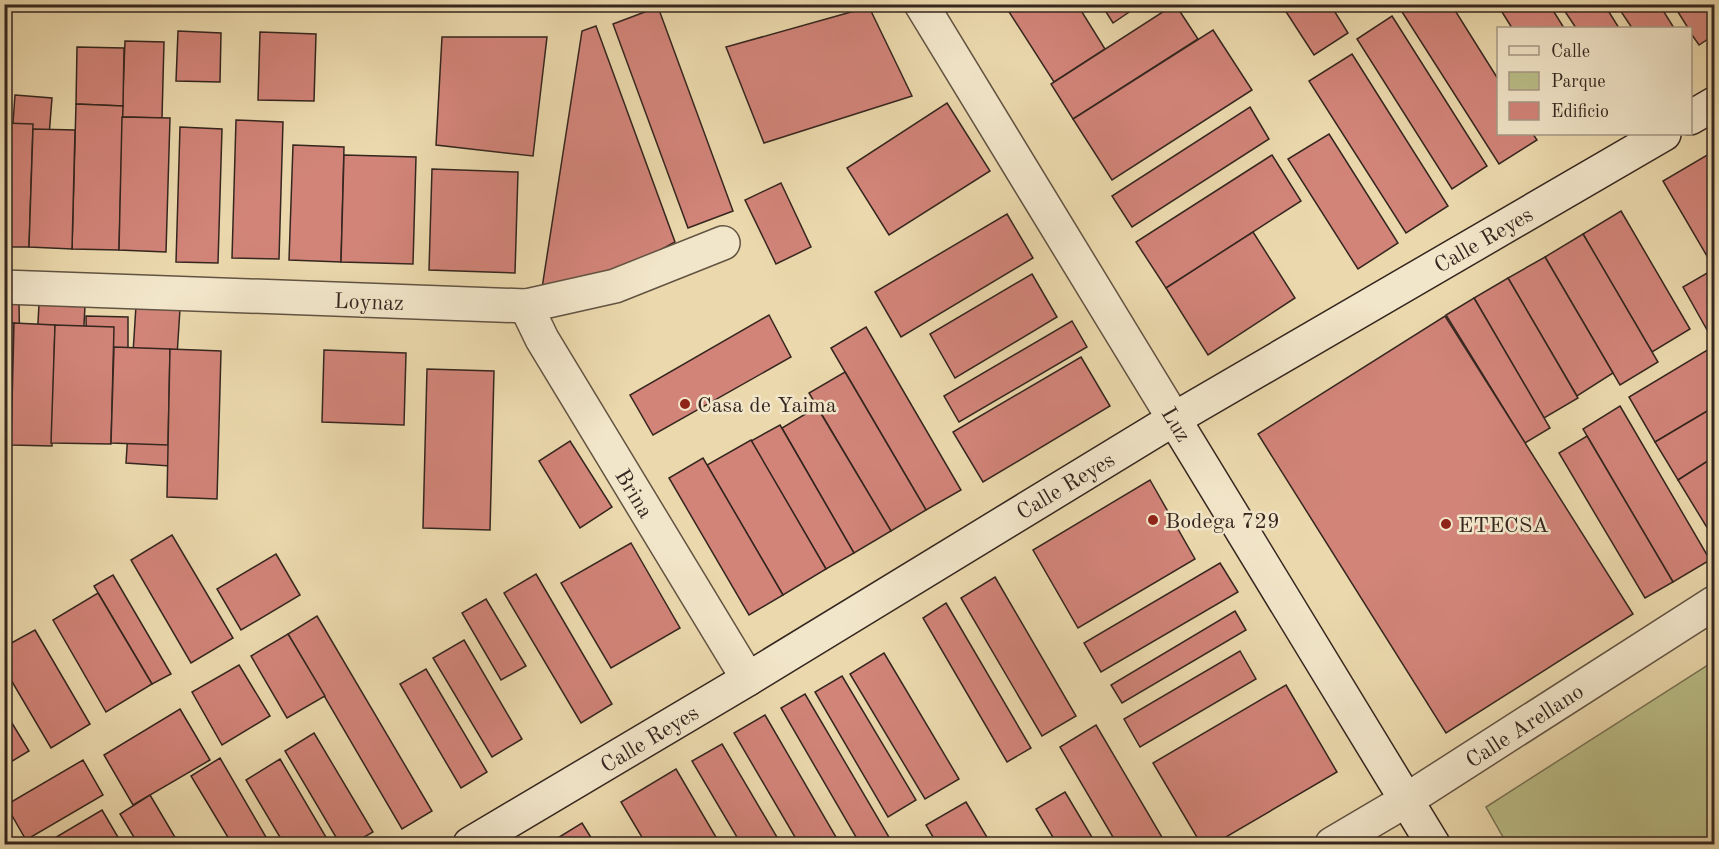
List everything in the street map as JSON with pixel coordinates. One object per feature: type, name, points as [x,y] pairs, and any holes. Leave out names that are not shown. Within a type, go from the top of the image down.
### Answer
[{"type":"street","name":"Luz","points":[[921,4],[1433,844]]},
{"type":"street","points":[[1692,117],[1714,104]]},
{"type":"street","name":"Calle Reyes","points":[[470,844],[748,679],[1174,419],[1662,135]]},
{"type":"street","name":"Loynaz","points":[[4,287],[526,306],[615,286],[723,243]]},
{"type":"street","name":"Brina","points":[[526,306],[542,339],[748,679]]},
{"type":"street","name":"Calle Arellano","points":[[1332,844],[1405,801],[1714,603]]},
{"type":"green space","points":[[1714,661],[1714,844],[1507,844],[1486,807]]},
{"type":"building","points":[[1004,4],[1077,4],[1105,49],[1054,82]]},
{"type":"building","points":[[1101,4],[1141,4],[1113,23]]},
{"type":"building","points":[[1175,4],[1198,39],[1073,119],[1051,84]]},
{"type":"building","points":[[1281,4],[1330,4],[1348,33],[1314,55]]},
{"type":"building","points":[[1397,4],[1451,4],[1497,77],[1497,135],[1534,135],[1537,140],[1499,164]]},
{"type":"building","points":[[1497,4],[1549,4],[1563,27],[1511,27]]},
{"type":"building","points":[[1560,4],[1604,4],[1618,27],[1575,27]]},
{"type":"building","points":[[1616,4],[1659,4],[1673,27],[1631,27]]},
{"type":"building","points":[[1673,4],[1714,4],[1714,35],[1699,45],[1692,35],[1692,27],[1687,27]]},
{"type":"building","points":[[658,7],[733,211],[688,228],[613,24]]},
{"type":"building","points":[[869,7],[912,96],[764,143],[726,47]]},
{"type":"building","points":[[1392,16],[1487,166],[1452,189],[1357,39]]},
{"type":"building","points":[[596,26],[675,242],[618,273],[542,288],[582,31]]},
{"type":"building","points":[[1213,30],[1252,90],[1112,180],[1073,119]]},
{"type":"building","points":[[178,31],[221,33],[220,82],[176,81]]},
{"type":"building","points":[[260,32],[316,34],[314,101],[258,100]]},
{"type":"building","points":[[442,37],[547,37],[533,156],[436,145]]},
{"type":"building","points":[[125,41],[164,42],[162,118],[122,117]]},
{"type":"building","points":[[77,47],[124,48],[123,106],[76,104]]},
{"type":"building","points":[[1352,54],[1448,206],[1406,233],[1309,81]]},
{"type":"building","points":[[15,95],[52,98],[42,225],[6,222]]},
{"type":"building","points":[[947,103],[990,171],[889,235],[847,168]]},
{"type":"building","points":[[76,104],[123,106],[119,250],[72,249]]},
{"type":"building","points":[[1250,107],[1269,139],[1132,227],[1112,196]]},
{"type":"building","points":[[4,114],[8,115],[4,143]]},
{"type":"building","points":[[122,117],[170,118],[166,252],[119,250]]},
{"type":"building","points":[[236,120],[283,122],[279,259],[232,258]]},
{"type":"building","points":[[4,123],[33,124],[29,247],[4,247]]},
{"type":"building","points":[[180,127],[222,129],[218,263],[176,262]]},
{"type":"building","points":[[33,129],[75,130],[72,249],[29,247]]},
{"type":"building","points":[[1329,134],[1398,243],[1358,269],[1288,159]]},
{"type":"building","points":[[293,145],[344,147],[341,262],[289,260]]},
{"type":"building","points":[[1714,151],[1714,268],[1663,181]]},
{"type":"building","points":[[344,155],[416,157],[413,264],[341,262]]},
{"type":"building","points":[[1272,155],[1301,201],[1166,288],[1136,242]]},
{"type":"building","points":[[432,169],[518,172],[515,273],[429,270]]},
{"type":"building","points":[[781,183],[811,247],[776,264],[745,200]]},
{"type":"building","points":[[1621,211],[1690,329],[1652,352],[1583,234]]},
{"type":"building","points":[[1007,214],[1033,258],[901,337],[875,292]]},
{"type":"building","points":[[1253,232],[1295,298],[1208,355],[1166,288]]},
{"type":"building","points":[[1583,234],[1658,362],[1620,385],[1545,257]]},
{"type":"building","points":[[1545,257],[1613,373],[1577,396],[1508,278]]},
{"type":"building","points":[[1714,269],[1714,335],[1711,337],[1683,287]]},
{"type":"building","points":[[1032,274],[1057,317],[955,378],[930,334]]},
{"type":"building","points":[[1508,278],[1578,398],[1544,418],[1474,298]]},
{"type":"building","points":[[137,290],[181,293],[170,466],[126,463]]},
{"type":"building","points":[[1474,298],[1550,428],[1525,443],[1446,315]]},
{"type":"building","points":[[4,303],[19,303],[21,421],[4,422]]},
{"type":"building","points":[[39,304],[85,306],[79,417],[33,415]]},
{"type":"building","points":[[769,315],[791,357],[653,435],[630,395]]},
{"type":"building","points":[[86,316],[128,317],[128,380],[87,380]]},
{"type":"building","name":"ETECSA","points":[[1445,316],[1633,614],[1446,733],[1258,434]]},
{"type":"building","points":[[1072,321],[1087,347],[959,422],[944,396]]},
{"type":"building","points":[[4,323],[14,323],[11,443],[4,443]]},
{"type":"building","points":[[14,323],[55,325],[52,446],[11,445]]},
{"type":"building","points":[[55,325],[114,327],[111,444],[51,443]]},
{"type":"building","points":[[866,327],[961,490],[926,510],[831,348]]},
{"type":"building","points":[[1714,346],[1714,407],[1655,442],[1629,397]]},
{"type":"building","points":[[114,347],[170,349],[168,445],[111,443]]},
{"type":"building","points":[[170,349],[221,351],[217,499],[167,497]]},
{"type":"building","points":[[324,350],[406,353],[404,425],[322,422]]},
{"type":"building","points":[[1081,357],[1110,406],[983,482],[953,432]]},
{"type":"building","points":[[427,369],[494,371],[490,530],[423,528]]},
{"type":"building","points":[[845,372],[926,510],[891,531],[809,393]]},
{"type":"building","points":[[1620,406],[1710,560],[1673,582],[1583,429]]},
{"type":"building","points":[[817,407],[891,531],[854,553],[782,428]]},
{"type":"building","points":[[1714,407],[1714,457],[1678,480],[1655,442]]},
{"type":"building","points":[[780,425],[854,553],[826,569],[751,441]]},
{"type":"building","points":[[1587,436],[1673,582],[1645,598],[1559,453]]},
{"type":"building","points":[[751,440],[826,569],[783,595],[707,465]]},
{"type":"building","points":[[570,441],[612,507],[580,528],[539,461]]},
{"type":"building","points":[[1714,457],[1714,539],[1678,480]]},
{"type":"building","points":[[703,458],[783,595],[749,615],[669,478]]},
{"type":"building","points":[[1150,480],[1195,559],[1078,628],[1033,550]]},
{"type":"building","points":[[172,535],[233,638],[191,663],[131,560]]},
{"type":"building","points":[[631,543],[680,628],[611,668],[561,583]]},
{"type":"building","points":[[276,554],[300,595],[241,630],[217,589]]},
{"type":"building","points":[[1220,563],[1238,592],[1101,672],[1084,643]]},
{"type":"building","points":[[536,574],[612,704],[581,723],[504,593]]},
{"type":"building","points":[[113,575],[171,674],[152,684],[94,586]]},
{"type":"building","points":[[995,577],[1076,716],[1042,736],[961,598]]},
{"type":"building","points":[[98,593],[152,684],[106,712],[53,620]]},
{"type":"building","points":[[486,599],[526,666],[501,680],[462,613]]},
{"type":"building","points":[[946,603],[1031,748],[1007,762],[923,618]]},
{"type":"building","points":[[1235,611],[1246,630],[1122,703],[1111,685]]},
{"type":"building","points":[[317,616],[432,811],[402,829],[288,634]]},
{"type":"building","points":[[35,630],[90,724],[51,748],[4,668],[4,647]]},
{"type":"building","points":[[288,634],[325,696],[287,718],[251,656]]},
{"type":"building","points":[[464,640],[522,739],[492,757],[433,658]]},
{"type":"building","points":[[1240,651],[1256,679],[1140,747],[1124,719]]},
{"type":"building","points":[[884,653],[959,779],[925,799],[850,674]]},
{"type":"building","points":[[239,665],[270,716],[222,745],[192,692]]},
{"type":"building","points":[[426,669],[487,772],[461,788],[400,684]]},
{"type":"building","points":[[842,676],[916,800],[888,817],[815,692]]},
{"type":"building","points":[[1286,685],[1337,772],[1214,844],[1201,844],[1153,763]]},
{"type":"building","points":[[805,694],[893,844],[860,844],[781,708]]},
{"type":"building","points":[[180,709],[210,760],[133,805],[104,755]]},
{"type":"building","points":[[4,710],[29,751],[4,766]]},
{"type":"building","points":[[765,715],[840,844],[799,844],[734,733]]},
{"type":"building","points":[[1096,725],[1166,844],[1117,844],[1060,747]]},
{"type":"building","points":[[314,733],[373,832],[352,844],[340,844],[285,751]]},
{"type":"building","points":[[722,744],[781,844],[741,844],[692,761]]},
{"type":"building","points":[[220,758],[270,844],[232,844],[191,776]]},
{"type":"building","points":[[280,759],[330,844],[284,844],[246,780]]},
{"type":"building","points":[[83,760],[103,795],[26,840],[6,805]]},
{"type":"building","points":[[676,769],[720,844],[646,844],[621,802]]},
{"type":"building","points":[[1065,792],[1096,844],[1057,844],[1036,809]]},
{"type":"building","points":[[150,795],[179,844],[138,844],[120,814]]},
{"type":"building","points":[[966,802],[991,844],[937,844],[926,825]]},
{"type":"building","points":[[102,810],[122,844],[57,844],[53,839]]},
{"type":"building","points":[[582,823],[595,844],[559,844],[556,839]]},
{"type":"place","name":"Casa de Yaima","points":[[685,404]]},
{"type":"place","name":"Bodega 729","points":[[1153,520]]},
{"type":"place","name":"ETECSA","points":[[1446,524]]}]
